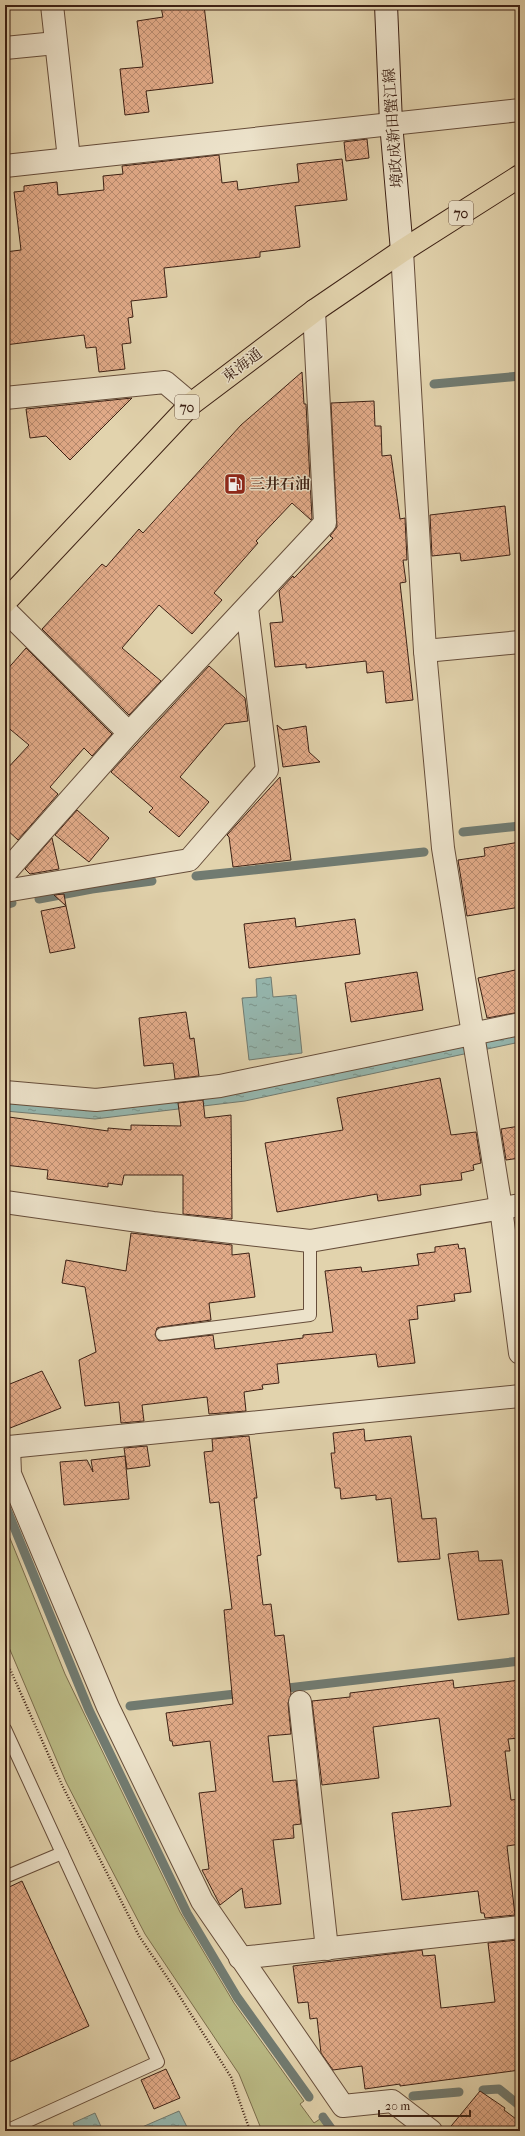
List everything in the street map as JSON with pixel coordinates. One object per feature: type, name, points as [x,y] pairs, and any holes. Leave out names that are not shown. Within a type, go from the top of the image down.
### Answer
[{"type":"main road","name":"東海通","points":[[5,602],[191,404],[314,311],[402,251],[520,176]]},
{"type":"street","points":[[52,5],[69,159]]},
{"type":"street","name":"境政成新田蟹江線","points":[[386,5],[391,123],[402,251],[425,651],[443,848],[478,1064],[510,1206],[520,1353]]},
{"type":"street","points":[[5,48],[56,43]]},
{"type":"street","points":[[5,166],[520,110]]},
{"type":"street","points":[[5,873],[129,733],[325,523],[314,311]]},
{"type":"street","points":[[5,398],[166,382],[191,404]]},
{"type":"street","points":[[5,891],[189,860],[267,770],[246,608]]},
{"type":"street","points":[[5,610],[129,733]]},
{"type":"street","points":[[425,651],[520,642]]},
{"type":"street","points":[[5,1092],[96,1100],[220,1086],[520,1024]]},
{"type":"street","points":[[5,1202],[153,1223],[310,1241],[510,1206]]},
{"type":"street","points":[[431,2131],[392,2101],[343,2106],[202,1901],[108,1707],[10,1474],[7,1447],[520,1396]]},
{"type":"street","points":[[300,1702],[327,1949]]},
{"type":"street","points":[[240,1958],[520,1927]]},
{"type":"lane","points":[[162,1334],[310,1315],[310,1241]]},
{"type":"lane","points":[[5,1729],[158,2062],[6,2131]]},
{"type":"lane","points":[[5,1877],[62,1853]]},
{"type":"path","points":[[5,1658],[62,1785],[138,1936],[173,1986],[231,2077],[250,2131]]},
{"type":"green space","points":[[5,1526],[65,1674],[180,1912],[234,2003],[304,2101],[300,2104],[314,2123],[320,2119],[328,2131],[262,2131],[239,2074],[145,1934],[66,1782],[5,1638]]},
{"type":"water","points":[[271,977],[273,997],[296,995],[302,1053],[249,1060],[242,998],[257,997],[256,979]]},
{"type":"water","points":[[520,1033],[520,1042],[245,1101],[95,1119],[5,1111],[5,1099],[99,1107]]},
{"type":"water","points":[[179,2111],[189,2131],[133,2131]]},
{"type":"water","points":[[95,2113],[103,2131],[76,2131],[73,2123]]},
{"type":"building","points":[[204,5],[213,83],[146,91],[149,112],[125,115],[120,69],[143,67],[137,21],[163,17],[161,7]]},
{"type":"building","points":[[367,139],[369,158],[346,161],[344,142]]},
{"type":"building","points":[[219,155],[222,183],[237,181],[238,190],[299,182],[297,164],[342,159],[347,200],[295,206],[300,247],[260,252],[260,257],[164,268],[167,297],[131,301],[133,317],[128,318],[131,343],[122,344],[125,369],[99,372],[96,347],[86,348],[84,335],[5,345],[5,252],[21,250],[14,192],[24,191],[24,186],[57,182],[58,195],[104,190],[103,176],[123,174],[122,166]]},
{"type":"building","points":[[302,372],[304,404],[306,404],[311,520],[292,503],[256,541],[258,543],[214,593],[222,600],[192,634],[159,605],[122,648],[161,681],[129,715],[42,629],[102,564],[106,567],[139,529],[143,533],[241,425]]},
{"type":"building","points":[[132,398],[70,460],[46,436],[30,438],[26,409]]},
{"type":"building","points":[[374,401],[375,426],[381,426],[382,456],[391,455],[400,519],[405,518],[407,560],[403,560],[406,582],[400,583],[413,700],[386,703],[383,671],[367,673],[366,661],[306,668],[306,664],[275,667],[270,623],[283,622],[279,591],[293,576],[294,578],[333,538],[330,536],[337,527],[331,403]]},
{"type":"building","points":[[505,506],[510,555],[461,561],[460,553],[432,556],[430,515]]},
{"type":"building","points":[[26,648],[112,734],[92,756],[84,748],[50,787],[58,794],[18,840],[5,828],[5,771],[29,745],[5,725],[5,672]]},
{"type":"building","points":[[209,666],[245,698],[248,721],[225,724],[180,777],[209,802],[179,837],[149,812],[153,808],[111,772]]},
{"type":"building","points":[[277,725],[283,730],[306,726],[309,752],[320,762],[283,767]]},
{"type":"building","points":[[280,777],[291,860],[233,867],[229,837],[227,835]]},
{"type":"building","points":[[77,810],[109,838],[89,862],[55,835]]},
{"type":"building","points":[[52,838],[59,869],[30,874],[25,869]]},
{"type":"building","points":[[520,842],[520,907],[467,916],[458,860],[485,856],[484,848]]},
{"type":"building","points":[[64,894],[66,906],[54,895]]},
{"type":"building","points":[[66,906],[75,948],[50,953],[41,911]]},
{"type":"building","points":[[295,918],[296,927],[355,919],[360,954],[249,968],[244,924]]},
{"type":"building","points":[[520,969],[520,1012],[487,1018],[478,978]]},
{"type":"building","points":[[417,972],[423,1010],[351,1022],[345,983]]},
{"type":"building","points":[[186,1012],[190,1039],[194,1038],[199,1076],[175,1079],[173,1063],[144,1066],[139,1018]]},
{"type":"building","points":[[440,1078],[451,1135],[476,1132],[481,1163],[473,1165],[474,1170],[461,1173],[462,1180],[420,1185],[421,1195],[378,1201],[377,1194],[277,1212],[265,1143],[343,1130],[337,1098]]},
{"type":"building","points":[[203,1100],[205,1118],[231,1115],[232,1219],[183,1214],[183,1175],[124,1175],[122,1185],[108,1183],[108,1187],[47,1179],[48,1170],[5,1165],[9,1117],[108,1131],[108,1128],[131,1130],[131,1125],[181,1126],[178,1103]]},
{"type":"building","points":[[520,1126],[520,1158],[506,1160],[501,1129]]},
{"type":"building","points":[[131,1233],[232,1245],[232,1255],[249,1253],[255,1297],[209,1303],[211,1320],[157,1328],[155,1335],[159,1341],[213,1335],[215,1349],[303,1338],[303,1335],[333,1332],[325,1271],[361,1267],[362,1272],[419,1265],[417,1254],[435,1252],[435,1247],[458,1244],[459,1249],[465,1248],[471,1292],[454,1294],[455,1301],[417,1306],[418,1319],[409,1320],[415,1363],[378,1367],[376,1354],[277,1364],[279,1383],[262,1385],[263,1389],[244,1392],[246,1411],[209,1414],[207,1397],[142,1405],[144,1421],[121,1423],[119,1402],[85,1406],[79,1360],[96,1352],[85,1287],[62,1283],[66,1260],[126,1271]]},
{"type":"building","points":[[42,1371],[61,1408],[5,1430],[5,1386]]},
{"type":"building","points":[[364,1429],[365,1441],[411,1436],[422,1519],[436,1518],[440,1559],[398,1562],[391,1498],[376,1500],[376,1495],[341,1499],[340,1488],[335,1488],[331,1453],[335,1453],[333,1433]]},
{"type":"building","points":[[249,1436],[257,1498],[254,1498],[261,1555],[257,1556],[263,1605],[271,1604],[275,1636],[284,1635],[291,1694],[288,1703],[291,1734],[268,1736],[273,1782],[296,1780],[301,1824],[293,1825],[294,1838],[273,1840],[281,1904],[245,1908],[242,1888],[220,1905],[202,1870],[209,1869],[199,1793],[216,1791],[210,1741],[173,1746],[172,1741],[170,1741],[166,1713],[233,1704],[224,1610],[232,1609],[219,1502],[210,1503],[204,1452],[213,1451],[212,1439]]},
{"type":"building","points":[[147,1446],[150,1466],[127,1469],[124,1448]]},
{"type":"building","points":[[125,1456],[129,1499],[64,1505],[60,1462],[87,1460],[93,1472],[91,1460]]},
{"type":"building","points":[[478,1551],[479,1561],[502,1560],[509,1614],[458,1620],[448,1554]]},
{"type":"building","points":[[453,1680],[454,1688],[520,1680],[520,1738],[508,1739],[510,1751],[505,1751],[511,1800],[520,1799],[520,1844],[507,1846],[515,1915],[485,1918],[484,1913],[481,1913],[478,1891],[402,1900],[392,1813],[451,1806],[439,1718],[373,1727],[379,1778],[322,1785],[312,1701],[350,1697],[350,1693]]},
{"type":"building","points":[[22,1881],[89,2026],[5,2064],[5,1889]]},
{"type":"building","points":[[518,1940],[520,1954],[520,2070],[400,2086],[400,2084],[365,2089],[362,2066],[333,2070],[321,2053],[317,2018],[310,2019],[308,2002],[298,2003],[293,1966],[422,1950],[423,1956],[435,1955],[441,2008],[495,2002],[488,1943]]},
{"type":"building","points":[[166,2069],[180,2098],[154,2109],[141,2080]]},
{"type":"building","points":[[480,2091],[505,2108],[504,2110],[520,2122],[520,2131],[447,2131]]},
{"type":"waterway","points":[[434,384],[520,376]]},
{"type":"waterway","points":[[463,832],[520,826]]},
{"type":"waterway","points":[[196,876],[424,852]]},
{"type":"waterway","points":[[39,899],[92,889],[152,881]]},
{"type":"waterway","points":[[5,905],[12,903]]},
{"type":"waterway","points":[[5,1505],[89,1710],[187,1913],[237,1997],[309,2097]]},
{"type":"waterway","points":[[279,1689],[520,1661]]},
{"type":"waterway","points":[[130,1706],[244,1693]]},
{"type":"waterway","points":[[483,2090],[499,2089],[520,2106]]},
{"type":"waterway","points":[[413,2096],[459,2092]]},
{"type":"waterway","points":[[323,2117],[333,2131]]},
{"type":"place","name":"三井石油","points":[[235,484]]}]
